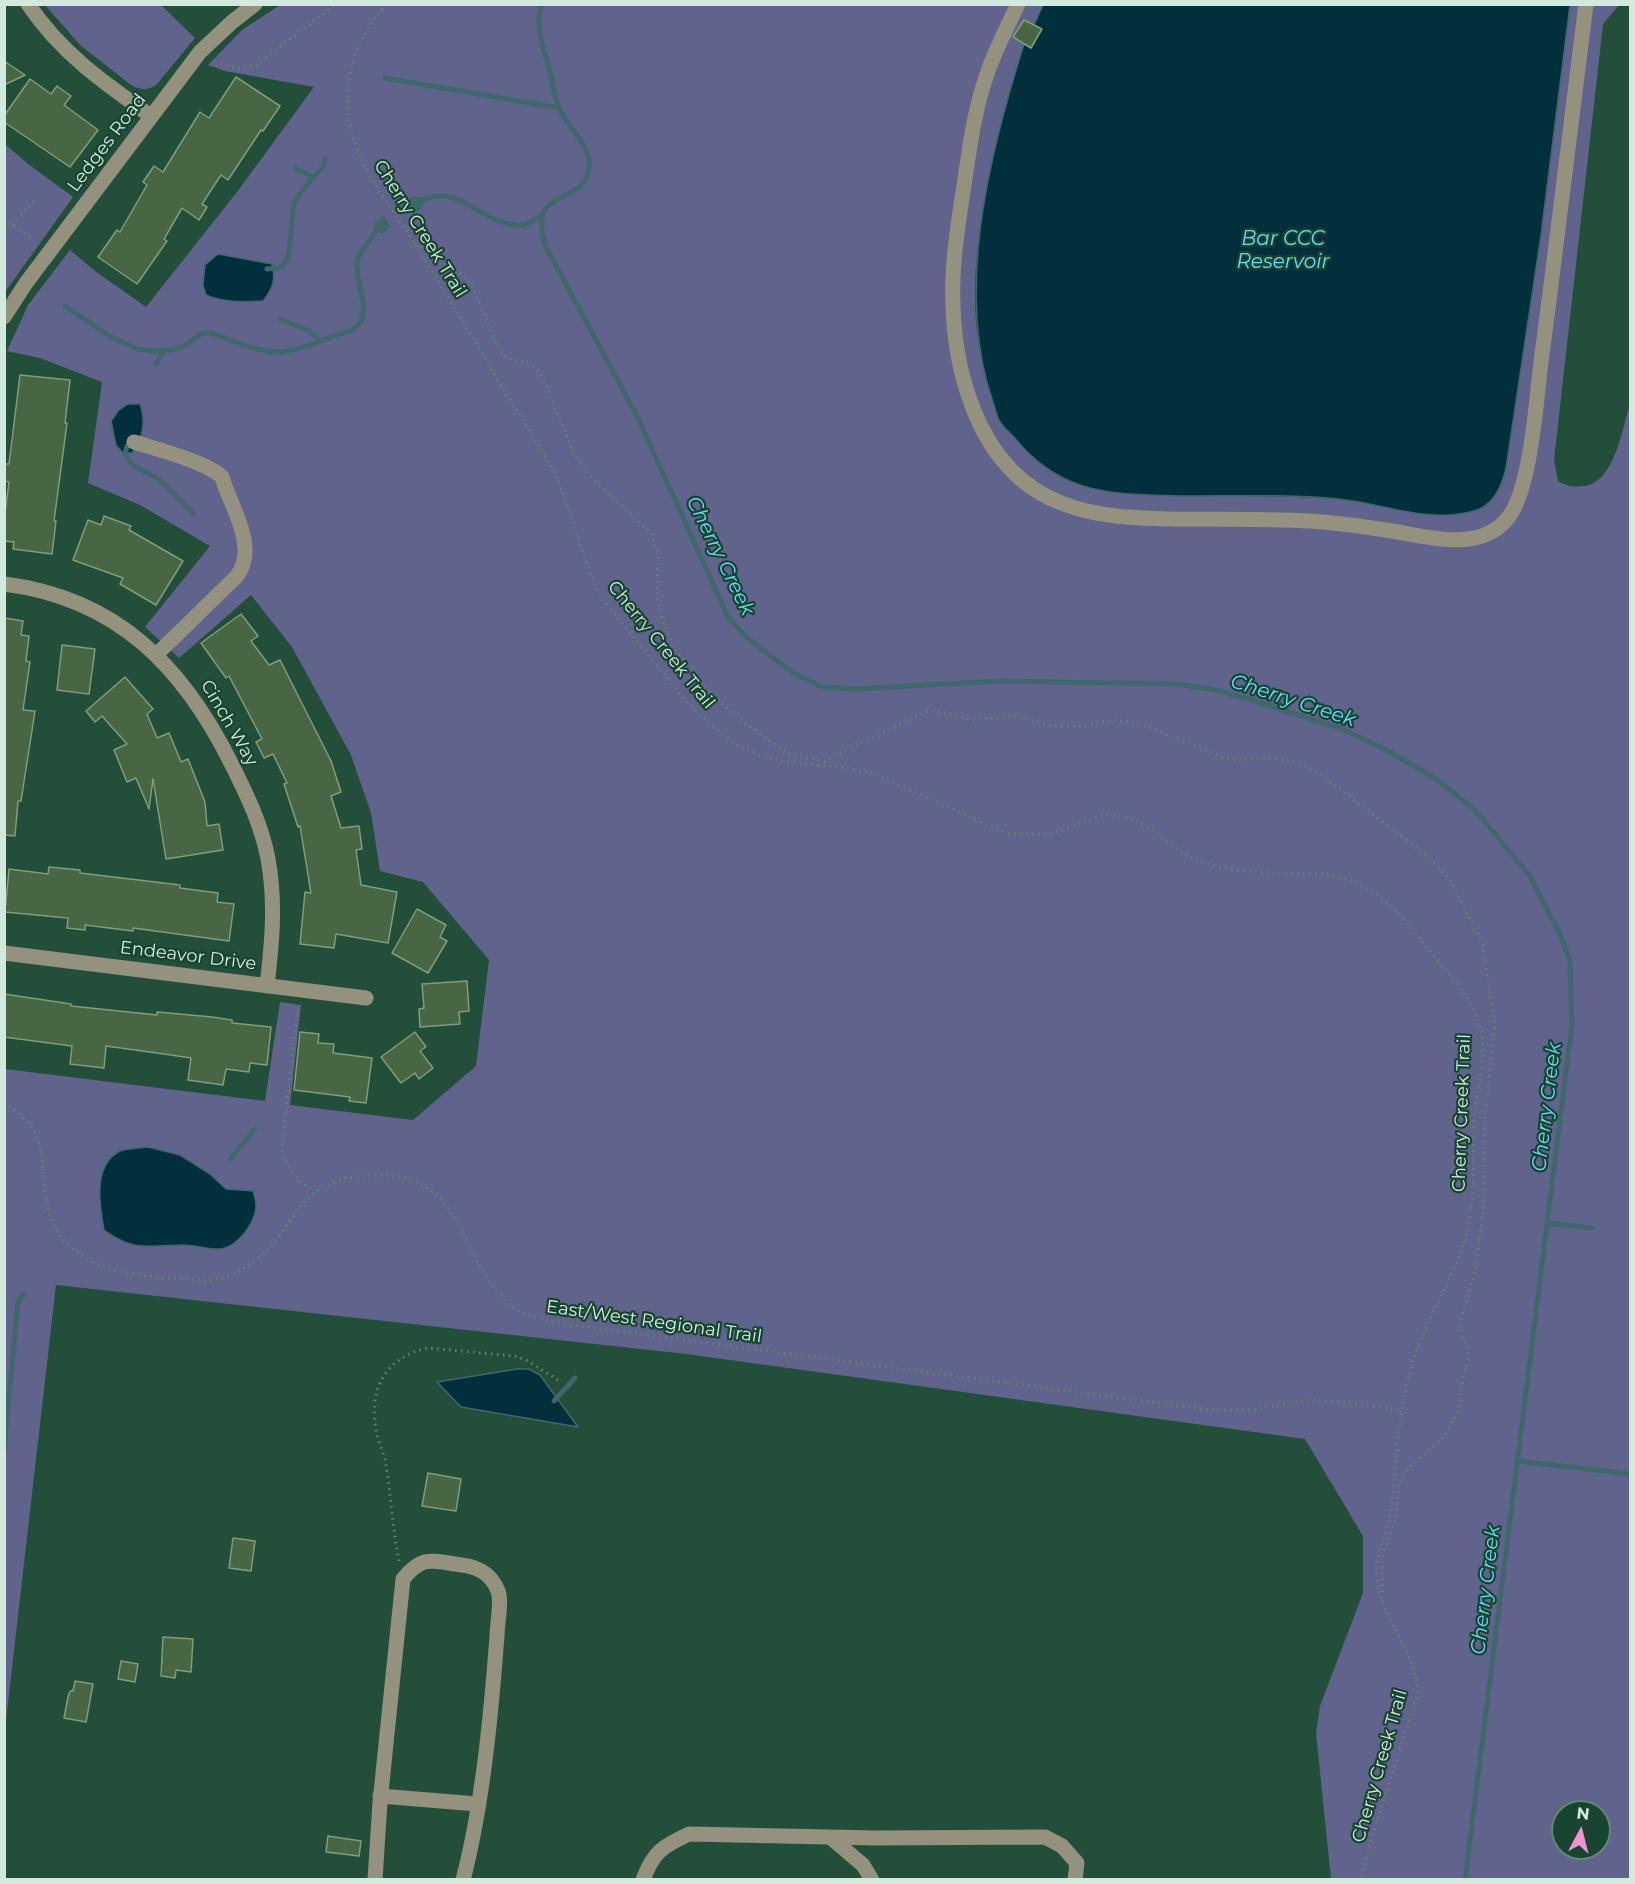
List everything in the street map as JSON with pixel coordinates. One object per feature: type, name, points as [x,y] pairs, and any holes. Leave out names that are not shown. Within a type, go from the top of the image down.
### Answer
[{"type":"street","points":[[28,4],[67,52],[151,116]]},
{"type":"street","name":"Ledges Road","points":[[4,316],[26,283],[200,52],[255,4]]},
{"type":"street","points":[[1018,4],[992,61],[978,105],[956,239],[953,280],[956,339],[962,374],[985,434],[1002,459],[1016,474],[1041,494],[1066,505],[1091,512],[1153,518],[1319,522],[1459,540],[1487,534],[1509,517],[1526,468],[1550,297],[1586,4]]},
{"type":"street","points":[[134,442],[219,473],[241,529],[244,545],[243,565],[237,576],[156,654]]},
{"type":"street","name":"Cinch Way","points":[[4,584],[32,588],[75,603],[116,624],[156,654],[185,686],[212,727],[238,777],[259,826],[268,858],[274,908],[273,942],[267,986]]},
{"type":"street","name":"Endeavor Drive","points":[[4,953],[366,998]]},
{"type":"street","points":[[375,1880],[380,1796],[403,1579],[414,1566],[430,1560],[470,1566],[490,1575],[500,1593],[491,1706],[463,1880]]},
{"type":"street","points":[[380,1796],[477,1804]]},
{"type":"street","points":[[644,1880],[649,1862],[664,1845],[689,1834],[830,1837],[1045,1837],[1062,1846],[1077,1863],[1075,1880]]},
{"type":"street","points":[[830,1837],[863,1864],[872,1880]]},
{"type":"path","points":[[221,64],[240,69],[257,64],[336,4]]},
{"type":"path","name":"Cherry Creek Trail","points":[[387,4],[367,30],[347,79],[348,110],[353,139],[362,162],[552,470],[601,597],[686,701],[727,738],[751,751],[773,759],[802,765],[847,768],[872,773],[992,828],[1013,834],[1047,834],[1073,827],[1100,815],[1118,815],[1143,825],[1194,859],[1216,866],[1256,872],[1341,877],[1372,891],[1393,909],[1418,936],[1470,1005],[1481,1031],[1483,1052],[1475,1111],[1473,1191],[1469,1223],[1463,1244],[1415,1354],[1401,1410],[1391,1512],[1377,1562],[1377,1580],[1383,1600],[1413,1666],[1418,1694],[1361,1880]]},
{"type":"path","points":[[13,225],[36,199]]},
{"type":"path","points":[[4,219],[33,239]]},
{"type":"path","points":[[413,242],[465,277],[476,296],[500,352],[506,358],[532,366],[541,375],[579,461],[592,478],[645,525],[652,534],[658,555],[657,599],[665,628],[675,649],[695,671],[703,686],[740,719],[784,752],[796,757],[826,761],[851,746],[887,732],[928,711],[973,720],[1016,715],[1046,725],[1064,726],[1081,726],[1110,720],[1128,721],[1152,728],[1222,757],[1237,760],[1273,758],[1303,764],[1324,777],[1421,852],[1450,880],[1482,942],[1495,1024],[1485,1119],[1483,1212],[1475,1271],[1460,1323],[1468,1348],[1468,1359],[1458,1412],[1446,1434],[1406,1471],[1399,1483],[1395,1521],[1382,1557],[1383,1600]]},
{"type":"path","points":[[297,1013],[282,1153],[290,1170],[314,1193]]},
{"type":"path","name":"East/West Regional Trail","points":[[4,1103],[23,1118],[34,1131],[41,1149],[45,1189],[53,1224],[78,1254],[100,1265],[125,1272],[183,1279],[204,1280],[225,1277],[245,1269],[260,1256],[279,1236],[294,1213],[314,1193],[332,1182],[359,1176],[391,1175],[414,1181],[435,1194],[459,1226],[491,1286],[508,1304],[532,1318],[1219,1411],[1250,1410],[1308,1400],[1401,1410]]},
{"type":"path","points":[[403,1579],[396,1544],[386,1461],[374,1421],[376,1393],[389,1367],[415,1350],[428,1348],[514,1356],[526,1360],[561,1382]]},
{"type":"shaded area","points":[[45,5],[161,5],[195,38],[157,84],[148,89],[141,89],[131,85],[80,45]]},
{"type":"shaded area","points":[[280,5],[1043,5],[1034,25],[1042,29],[1031,48],[1024,44],[1001,126],[987,186],[977,248],[975,310],[978,340],[994,407],[1002,424],[1042,464],[1073,481],[1108,491],[1147,495],[1265,496],[1351,500],[1412,512],[1443,514],[1466,512],[1479,508],[1489,501],[1502,484],[1541,235],[1570,5],[1619,5],[1603,24],[1554,460],[1558,481],[1561,483],[1585,486],[1595,482],[1604,475],[1616,452],[1630,404],[1630,1879],[1331,1879],[1316,1733],[1320,1706],[1363,1593],[1363,1536],[1305,1439],[686,1354],[56,1285],[5,1729],[5,1069],[265,1101],[280,1002],[301,1005],[290,1105],[413,1120],[476,1066],[489,960],[423,882],[380,871],[371,813],[351,755],[292,647],[251,595],[179,658],[145,627],[210,546],[140,505],[88,483],[102,382],[40,358],[7,351],[28,305],[70,250],[95,271],[146,307],[237,192],[314,87],[225,71],[208,65],[242,30]]},
{"type":"shaded area","points":[[5,144],[73,197],[5,292]]},
{"type":"water","name":"Bar CCC Reservoir","points":[[1043,5],[1570,5],[1541,235],[1506,468],[1496,494],[1486,505],[1474,511],[1440,515],[1319,497],[1186,496],[1108,492],[1083,486],[1054,473],[1028,453],[1004,427],[997,415],[982,359],[977,314],[977,268],[981,222],[989,175],[1011,86],[1024,44],[1031,48],[1041,29],[1034,25]]},
{"type":"water","points":[[218,254],[272,264],[273,284],[263,301],[227,301],[206,295],[203,285],[205,265]]},
{"type":"water","points":[[128,404],[140,404],[143,417],[141,436],[132,453],[122,452],[116,445],[111,421],[119,410]]},
{"type":"water","points":[[148,1147],[180,1155],[210,1174],[226,1189],[253,1191],[256,1203],[255,1212],[245,1233],[227,1247],[211,1249],[184,1245],[134,1245],[104,1230],[100,1187],[105,1166],[111,1157],[120,1151]]},
{"type":"water","points":[[529,1369],[540,1375],[578,1427],[461,1407],[437,1382]]},
{"type":"building","points":[[1024,20],[1042,29],[1031,48],[1013,37]]},
{"type":"building","points":[[4,61],[25,75],[4,85]]},
{"type":"building","points":[[236,77],[280,106],[228,180],[221,175],[202,204],[207,207],[199,220],[182,208],[164,239],[167,241],[137,284],[98,257],[117,230],[120,232],[147,185],[143,182],[154,166],[163,172],[200,112],[209,118]]},
{"type":"building","points":[[30,79],[51,94],[57,86],[71,96],[64,105],[98,130],[70,167],[4,122],[4,116]]},
{"type":"building","points":[[20,375],[70,380],[52,554],[13,549],[14,542],[4,541],[9,482],[4,481],[4,464],[9,464]]},
{"type":"building","points":[[104,516],[131,526],[129,530],[183,561],[156,605],[120,584],[123,578],[73,560],[88,520],[101,525]]},
{"type":"building","points":[[241,614],[258,636],[251,641],[269,665],[280,660],[331,761],[341,792],[331,796],[341,828],[359,826],[362,849],[356,850],[361,885],[397,892],[388,943],[336,934],[334,948],[300,944],[305,892],[311,893],[300,826],[298,827],[284,784],[287,783],[273,754],[264,758],[256,742],[262,739],[229,676],[226,678],[201,643]]},
{"type":"building","points":[[4,618],[23,621],[21,635],[29,636],[26,661],[30,662],[23,710],[35,711],[21,801],[18,801],[15,836],[4,835]]},
{"type":"building","points":[[62,645],[95,649],[89,694],[57,690]]},
{"type":"building","points":[[125,677],[153,709],[147,714],[157,738],[169,733],[181,762],[188,759],[205,802],[207,826],[219,824],[223,850],[166,859],[153,779],[149,809],[136,778],[127,782],[114,750],[127,744],[102,716],[95,722],[86,711]]},
{"type":"building","points":[[49,867],[180,885],[180,888],[218,893],[217,902],[234,904],[229,941],[133,928],[133,931],[85,925],[85,930],[67,928],[68,918],[5,912],[9,869],[48,874]]},
{"type":"building","points":[[417,909],[446,925],[440,937],[447,941],[428,973],[392,953]]},
{"type":"building","points":[[467,981],[469,1011],[459,1012],[460,1024],[420,1027],[419,1009],[424,1008],[422,984]]},
{"type":"building","points":[[4,994],[71,1004],[71,1006],[157,1015],[157,1012],[212,1017],[232,1020],[232,1023],[271,1027],[267,1065],[250,1063],[249,1072],[226,1069],[223,1085],[188,1080],[191,1058],[106,1046],[104,1068],[70,1064],[72,1046],[4,1037]]},
{"type":"building","points":[[300,1032],[319,1034],[318,1043],[334,1044],[333,1053],[372,1058],[366,1103],[349,1101],[350,1097],[294,1090]]},
{"type":"building","points":[[415,1032],[426,1047],[420,1051],[433,1068],[419,1079],[415,1073],[401,1083],[381,1057]]},
{"type":"building","points":[[428,1473],[461,1479],[456,1511],[422,1506]]},
{"type":"building","points":[[233,1538],[255,1541],[251,1571],[229,1568]]},
{"type":"building","points":[[163,1637],[193,1639],[191,1672],[176,1670],[175,1678],[161,1676]]},
{"type":"building","points":[[121,1661],[138,1664],[135,1682],[118,1679]]},
{"type":"building","points":[[75,1681],[93,1684],[86,1722],[64,1718],[68,1697],[70,1691],[73,1691]]},
{"type":"building","points":[[328,1836],[361,1841],[359,1856],[326,1852]]},
{"type":"waterway","name":"Cherry Creek","points":[[542,4],[539,30],[556,99],[563,115],[583,144],[589,160],[585,181],[577,189],[549,205],[543,214],[542,227],[546,247],[637,416],[728,617],[744,635],[790,671],[822,687],[856,689],[1000,681],[1177,684],[1216,690],[1342,729],[1390,752],[1439,781],[1475,810],[1529,875],[1558,930],[1570,960],[1572,1024],[1465,1880]]},
{"type":"waterway","points":[[385,78],[559,108]]},
{"type":"waterway","points":[[267,269],[279,268],[285,264],[288,257],[294,204],[304,188],[325,164],[325,159]]},
{"type":"waterway","points":[[295,168],[312,177]]},
{"type":"waterway","points":[[410,207],[425,199],[438,196],[459,200],[505,223],[524,225],[541,216]]},
{"type":"waterway","points":[[408,204],[414,199],[420,200]]},
{"type":"waterway","points":[[412,211],[420,207],[422,200]]},
{"type":"waterway","points":[[65,306],[111,337],[137,349],[173,350],[186,345],[202,333],[211,333],[270,352],[301,348],[352,330],[360,323],[363,306],[358,277],[358,257],[374,234],[377,223],[383,219]]},
{"type":"waterway","points":[[377,229],[386,222]]},
{"type":"waterway","points":[[377,229],[382,231],[388,226]]},
{"type":"waterway","points":[[280,319],[308,330],[321,341]]},
{"type":"waterway","points":[[156,364],[164,350]]},
{"type":"waterway","points":[[127,446],[125,454],[131,464],[160,480],[193,513]]},
{"type":"waterway","points":[[230,1159],[255,1129]]},
{"type":"waterway","points":[[1547,1223],[1592,1228]]},
{"type":"waterway","points":[[4,1452],[18,1301],[24,1294]]},
{"type":"waterway","points":[[554,1401],[575,1378]]},
{"type":"waterway","points":[[1518,1461],[1630,1474]]}]
